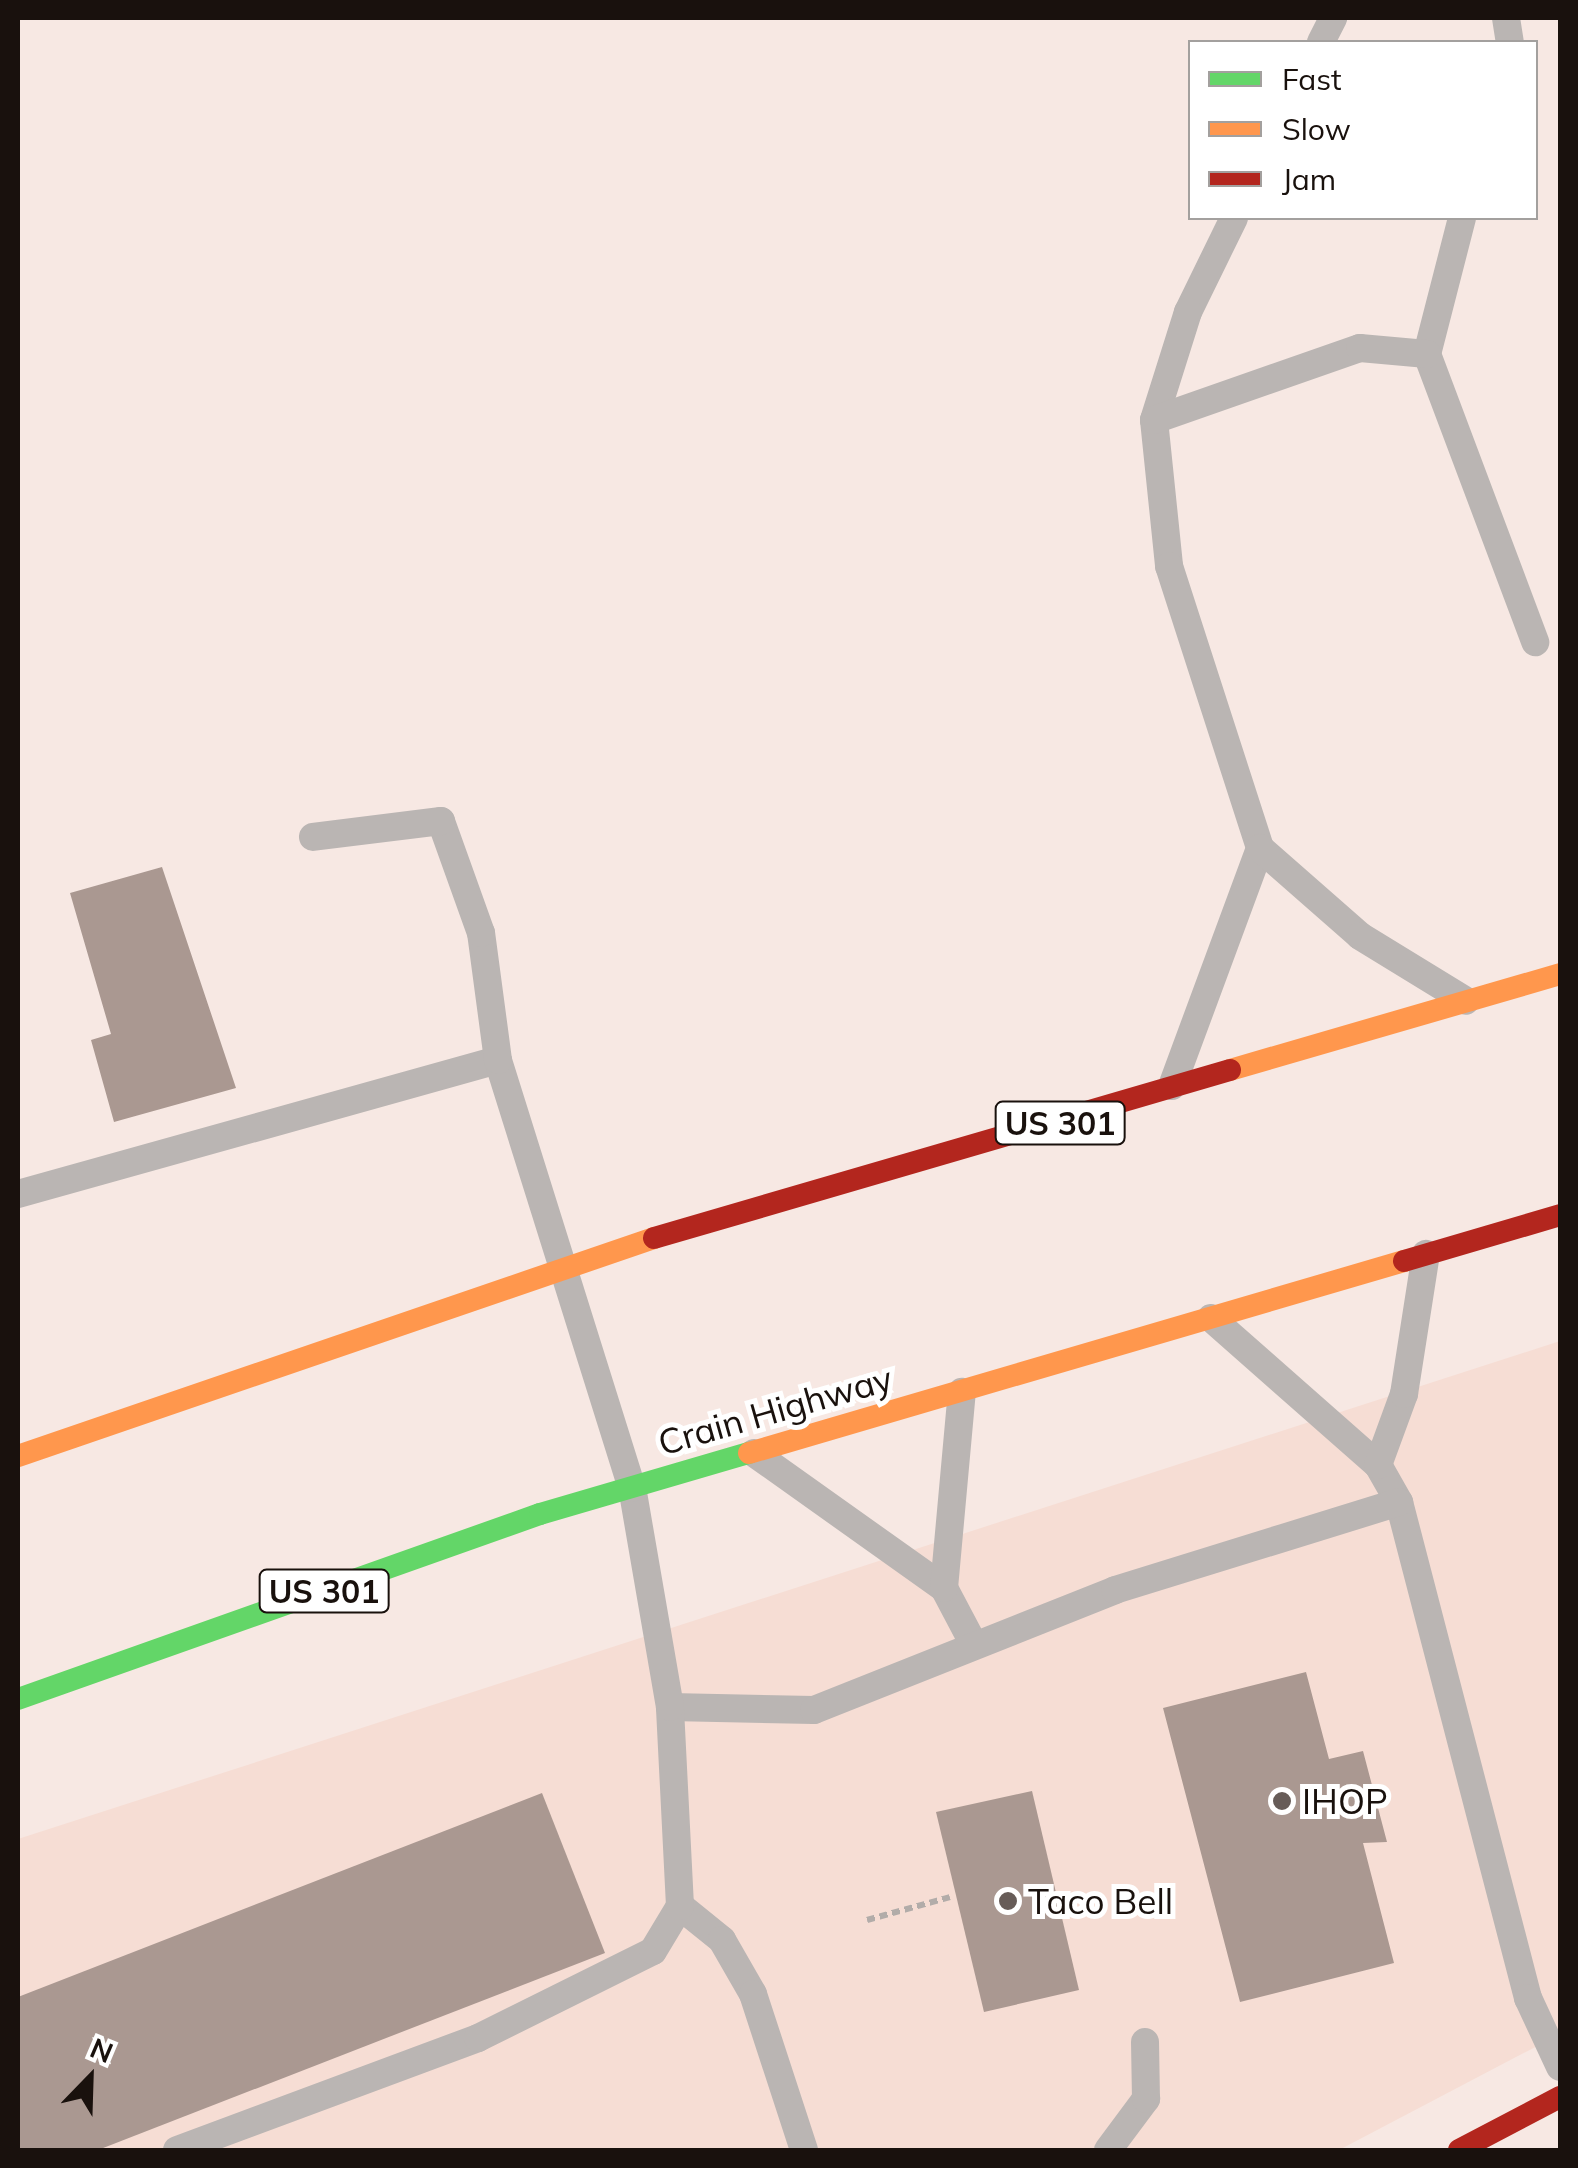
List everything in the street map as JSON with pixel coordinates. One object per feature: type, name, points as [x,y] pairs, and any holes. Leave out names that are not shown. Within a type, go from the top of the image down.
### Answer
[{"type":"main road","name":"US 301","points":[[18,1456],[566,1263],[1560,974]]},
{"type":"main road","name":"Crain Highway","points":[[18,1699],[632,1488],[1560,1215]]},
{"type":"main road","points":[[1459,2150],[1560,2097]]},
{"type":"lane","points":[[1233,220],[1188,312],[1154,420],[1169,566],[1260,848],[1360,936],[1468,1002]]},
{"type":"lane","points":[[1461,220],[1427,354],[1535,642]]},
{"type":"lane","points":[[1154,420],[1360,348],[1427,354]]},
{"type":"lane","points":[[177,2150],[478,2038],[653,1951],[680,1906],[670,1707],[632,1488],[566,1263],[498,1060],[481,933],[441,820],[313,836]]},
{"type":"lane","points":[[1171,1090],[1260,848]]},
{"type":"lane","points":[[18,1194],[498,1060]]},
{"type":"lane","points":[[1378,1464],[1404,1394],[1426,1254]]},
{"type":"lane","points":[[1211,1318],[1378,1464],[1398,1502],[1528,1998],[1560,2067]]},
{"type":"lane","points":[[944,1588],[962,1392]]},
{"type":"lane","points":[[754,1453],[944,1588],[973,1644]]},
{"type":"lane","points":[[670,1707],[814,1710],[1116,1590],[1398,1502]]},
{"type":"lane","points":[[680,1906],[722,1940],[754,1994],[804,2150]]},
{"type":"lane","points":[[1108,2150],[1146,2099],[1145,2042]]},
{"type":"path","points":[[868,1920],[950,1896]]},
{"type":"shaded area","points":[[1560,1341],[1560,2034],[1339,2150],[18,2150],[18,1839]]},
{"type":"building","points":[[162,867],[236,1088],[114,1122],[91,1040],[111,1034],[70,893]]},
{"type":"building","name":"IHOP","points":[[1306,1672],[1329,1759],[1363,1751],[1387,1842],[1363,1843],[1394,1963],[1240,2002],[1163,1708]]},
{"type":"building","name":"Taco Bell","points":[[1032,1791],[1079,1990],[984,2012],[936,1812]]},
{"type":"building","points":[[542,1793],[605,1953],[98,2150],[18,2150],[18,1997]]},
{"type":"traffic: fast","points":[[18,1699],[540,1514],[749,1453]]},
{"type":"traffic: slow","points":[[1230,1070],[1560,974]]},
{"type":"traffic: slow","points":[[18,1456],[654,1238]]},
{"type":"traffic: slow","points":[[749,1453],[1404,1261]]},
{"type":"traffic: jam","points":[[654,1238],[1230,1070]]},
{"type":"traffic: jam","points":[[1404,1261],[1560,1215]]},
{"type":"traffic: jam","points":[[1459,2150],[1560,2097]]},
{"type":"place","name":"IHOP","points":[[1282,1801]]},
{"type":"place","name":"Taco Bell","points":[[1008,1901]]}]
